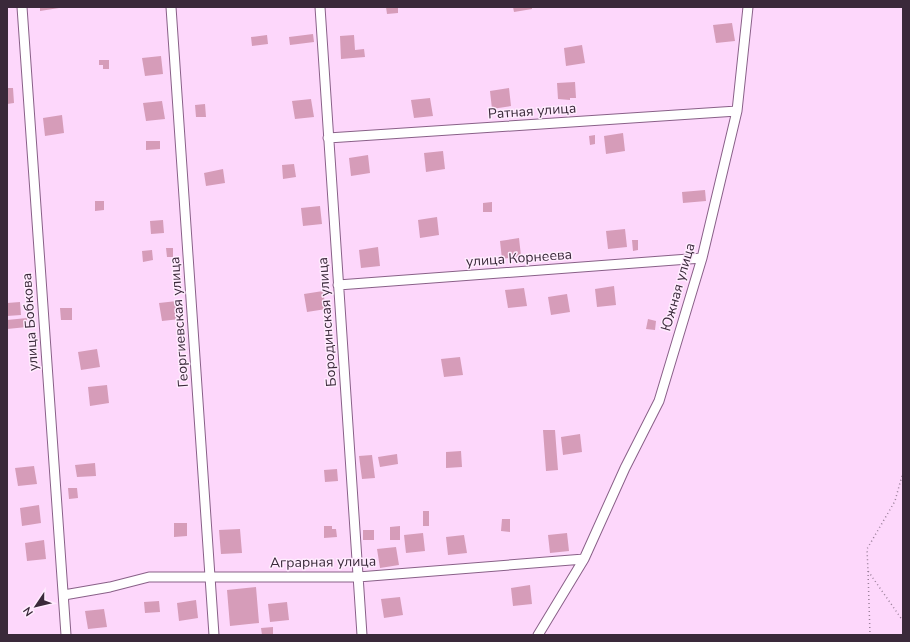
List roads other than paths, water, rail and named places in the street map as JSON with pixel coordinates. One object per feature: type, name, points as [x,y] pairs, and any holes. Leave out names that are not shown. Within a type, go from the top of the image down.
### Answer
[{"type":"street","name":"улица Бобкова","points":[[22,7],[66,635]]},
{"type":"street","name":"Георгиевская улица","points":[[171,7],[214,635]]},
{"type":"street","name":"Бородинская улица","points":[[320,7],[362,635]]},
{"type":"street","name":"Южная улица","points":[[538,635],[584,559],[625,468],[659,401],[702,258],[737,111],[748,7]]},
{"type":"street","name":"Ратная улица","points":[[328,138],[737,111]]},
{"type":"street","name":"улица Корнеева","points":[[338,285],[702,258]]},
{"type":"street","name":"Аграрная улица","points":[[64,595],[110,587],[149,577],[358,577],[584,559]]}]
